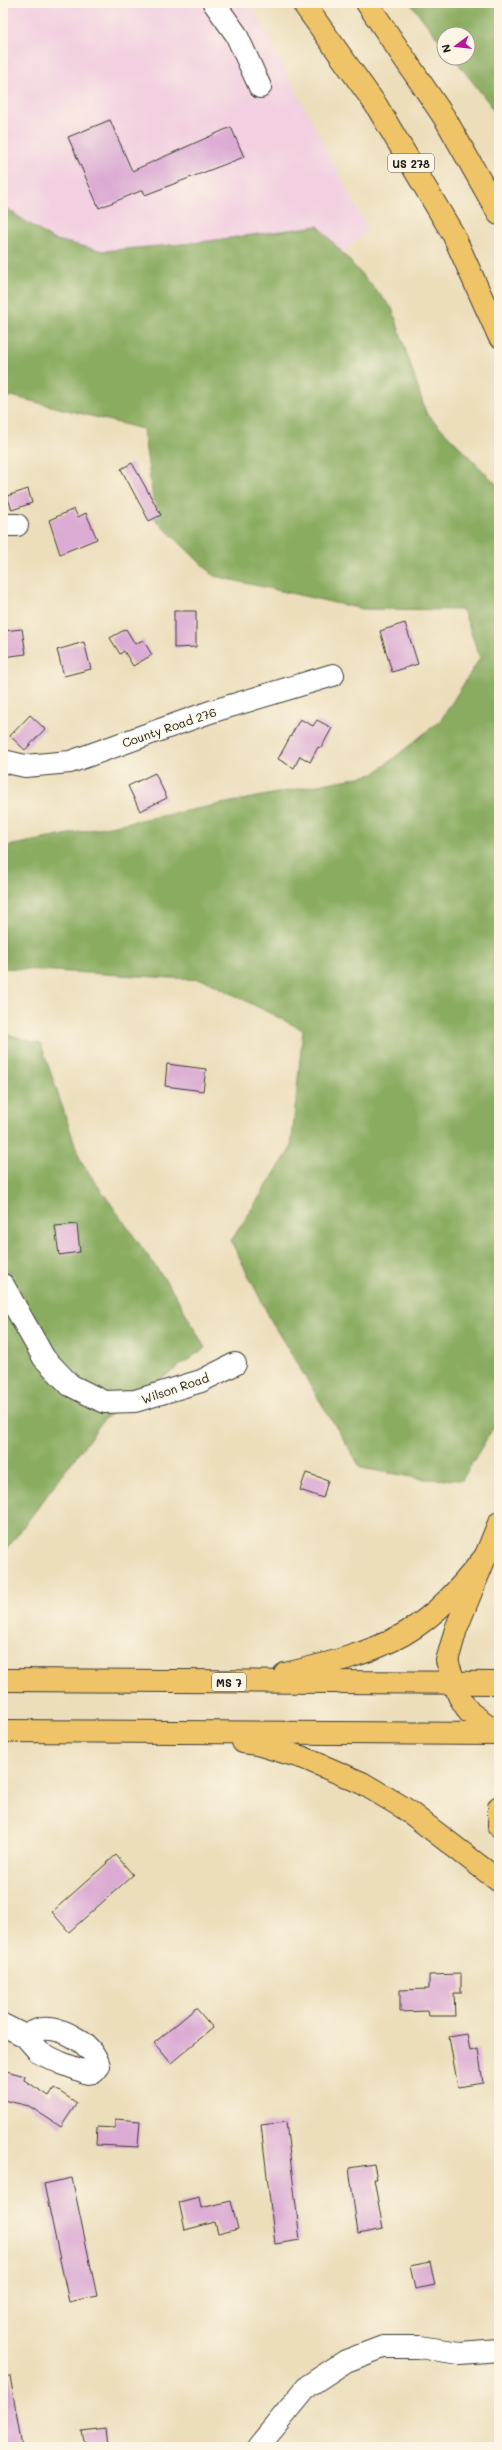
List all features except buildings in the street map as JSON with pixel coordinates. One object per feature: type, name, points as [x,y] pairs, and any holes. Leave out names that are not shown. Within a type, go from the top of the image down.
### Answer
[{"type":"highway","name":"US 278","points":[[303,3],[376,105],[454,234],[499,336]]},
{"type":"highway","points":[[367,3],[446,120],[499,214]]},
{"type":"highway","points":[[499,1523],[456,1629],[448,1661],[455,1683],[469,1712],[499,1734]]},
{"type":"highway","points":[[249,1682],[314,1667],[363,1651],[404,1634],[433,1614],[460,1589],[484,1558]]},
{"type":"highway","name":"MS 7","points":[[3,1680],[499,1683]]},
{"type":"highway","points":[[3,1731],[499,1734]]},
{"type":"highway","points":[[148,1732],[258,1744],[304,1758],[362,1783],[404,1808],[499,1881]]},
{"type":"highway","points":[[499,1807],[499,1826]]},
{"type":"street","points":[[214,3],[236,34],[260,88]]},
{"type":"street","name":"County Road 276","points":[[3,761],[24,766],[70,762],[210,712],[333,675]]},
{"type":"street","name":"Wilson Road","points":[[3,1285],[44,1358],[70,1385],[104,1402],[135,1402],[201,1381],[235,1364]]},
{"type":"street","points":[[3,2025],[25,2036]]},
{"type":"street","points":[[258,2447],[308,2386],[346,2361],[384,2347],[419,2347],[460,2353],[499,2350]]},
{"type":"shaded area","points":[[3,3],[251,3],[368,230],[143,429],[3,394]]},
{"type":"green space","points":[[410,3],[499,3],[499,122],[489,103],[460,66],[476,66],[476,26],[436,26],[436,36]]},
{"type":"green space","points":[[3,206],[52,239],[103,251],[193,243],[318,226],[392,308],[426,413],[499,487],[499,1418],[462,1480],[424,1479],[361,1468],[274,1326],[231,1241],[291,1148],[303,1030],[205,980],[3,968],[3,847],[374,774],[441,720],[480,658],[463,610],[362,609],[214,576],[156,520],[143,429],[11,396],[3,399]]},
{"type":"green space","points":[[3,1033],[41,1044],[81,1162],[175,1294],[205,1348],[105,1418],[3,1554]]}]
